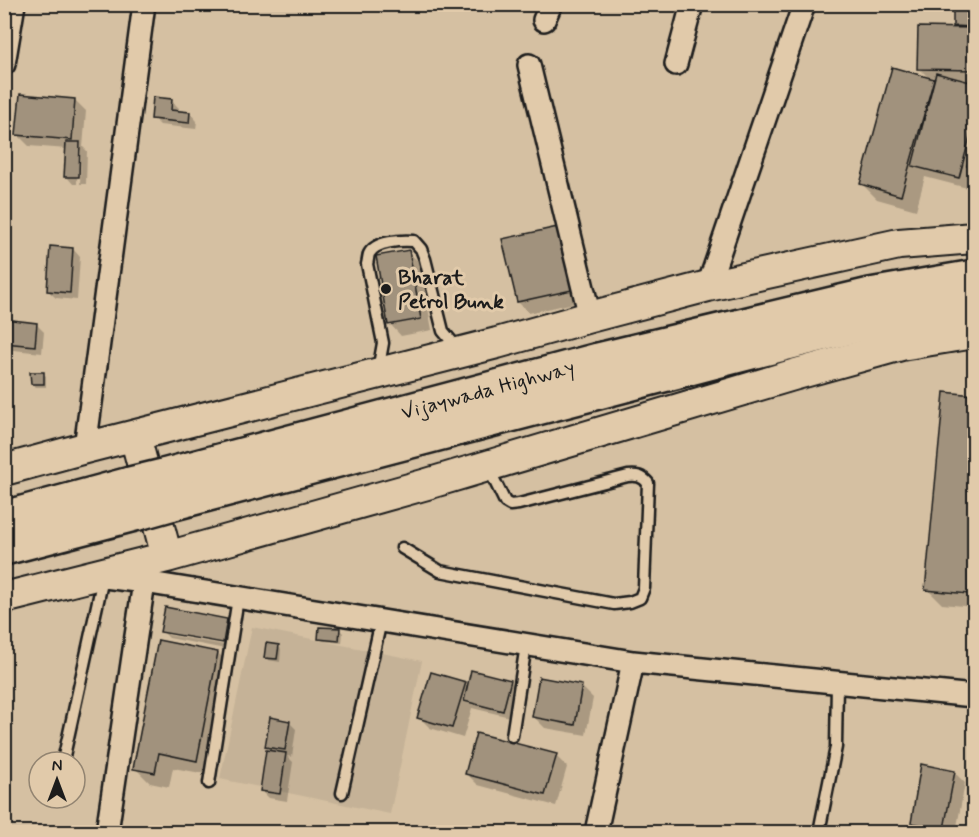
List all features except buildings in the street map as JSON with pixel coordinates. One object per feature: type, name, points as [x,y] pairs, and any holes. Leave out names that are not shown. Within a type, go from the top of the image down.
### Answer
[{"type":"highway","name":"Vijaywada Highway","points":[[4,548],[134,499],[610,357],[870,295],[975,277]]},
{"type":"highway","name":"Vijaywada Highway","points":[[166,490],[724,359],[874,321],[975,309]]},
{"type":"highway","name":"Vijaywada Highway","points":[[4,518],[134,499]]},
{"type":"street","points":[[4,64],[14,4]]},
{"type":"street","points":[[85,448],[144,4]]},
{"type":"street","points":[[676,64],[692,4]]},
{"type":"street","points":[[708,286],[804,4]]},
{"type":"street","points":[[529,65],[590,317]]},
{"type":"street","points":[[4,471],[708,286],[899,244],[975,238]]},
{"type":"street","points":[[4,598],[97,577],[488,467],[793,375],[901,345],[975,333]]},
{"type":"street","points":[[135,435],[167,557]]},
{"type":"street","points":[[97,577],[144,582],[633,662],[975,696]]},
{"type":"street","points":[[107,832],[144,582]]},
{"type":"street","points":[[596,832],[633,662]]},
{"type":"lane","points":[[378,374],[383,343],[367,264],[369,252],[377,246],[401,240],[414,241],[421,249],[443,331],[460,353]]},
{"type":"lane","points":[[402,548],[440,571],[614,604],[640,598],[644,588],[648,483],[643,477],[628,476],[510,505],[504,502],[488,467]]},
{"type":"lane","points":[[65,750],[97,577]]},
{"type":"lane","points":[[209,783],[237,598]]},
{"type":"lane","points":[[342,793],[381,621]]},
{"type":"lane","points":[[512,736],[526,645]]},
{"type":"lane","points":[[819,832],[836,747],[837,682]]},
{"type":"shaded area","points":[[252,627],[422,661],[390,814],[220,779]]},
{"type":"place","name":"Bharat Petrol Bunk","points":[[386,289]]}]
